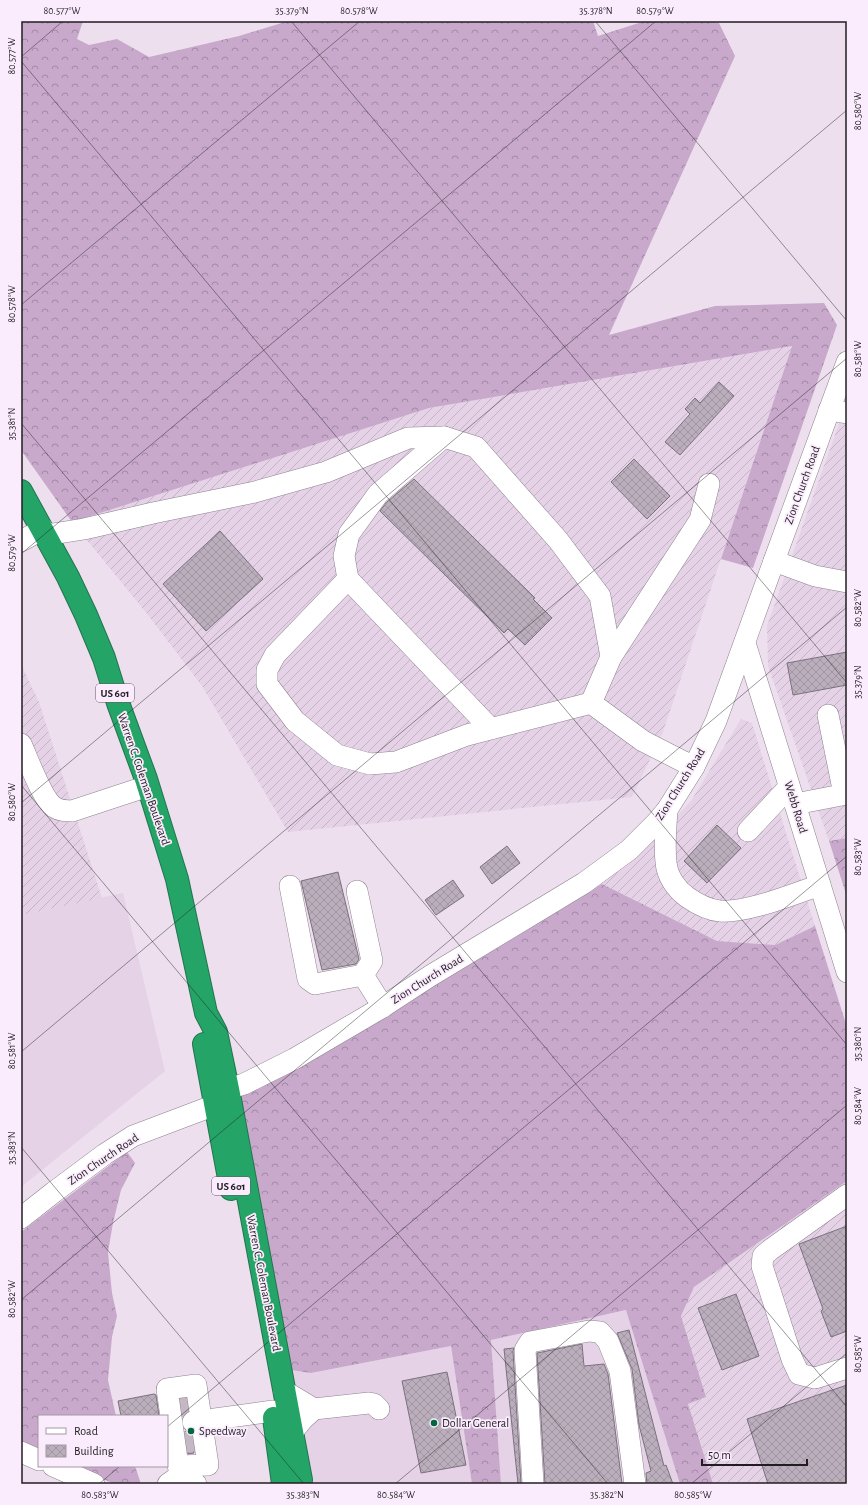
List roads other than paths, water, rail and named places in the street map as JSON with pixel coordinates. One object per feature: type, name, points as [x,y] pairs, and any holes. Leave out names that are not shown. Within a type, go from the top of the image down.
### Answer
[{"type":"highway","name":"Warren C. Coleman Boulevard","points":[[21,491],[68,577],[104,658],[118,703],[148,786],[176,879],[206,1013],[216,1032],[228,1089],[301,1480],[299,1484]]},
{"type":"highway","name":"Warren C. Coleman Boulevard","points":[[206,1013],[202,1035],[273,1411],[283,1484]]},
{"type":"street","name":"Zion Church Road","points":[[228,1089],[244,1084],[294,1059],[383,1007],[430,976],[584,884],[629,850],[656,823],[667,810],[694,767],[716,721],[774,561],[838,411],[847,362]]},
{"type":"street","points":[[444,436],[378,494],[349,534],[344,556],[348,579],[491,729]]},
{"type":"street","points":[[21,541],[44,532],[84,529],[255,492],[326,472],[408,438],[444,436],[476,447],[563,546],[600,596],[611,657]]},
{"type":"street","points":[[591,703],[611,657],[700,520],[709,484]]},
{"type":"street","points":[[774,561],[815,576],[847,582]]},
{"type":"street","points":[[348,579],[276,655],[267,670],[267,684],[295,721],[337,756],[370,764],[396,762],[468,735],[591,703]]},
{"type":"street","name":"Webb Road","points":[[745,643],[847,972]]},
{"type":"street","points":[[591,703],[643,741],[694,767]]},
{"type":"street","points":[[748,831],[792,795],[846,794],[828,715]]},
{"type":"street","points":[[21,744],[44,795],[53,806],[60,810],[72,811],[148,786]]},
{"type":"street","points":[[667,810],[666,863],[671,879],[679,891],[703,907],[720,911],[740,910],[820,885]]},
{"type":"street","points":[[290,886],[308,979],[315,984],[363,975],[372,961],[357,891]]},
{"type":"street","points":[[363,975],[383,1007]]},
{"type":"street","name":"Zion Church Road","points":[[21,1218],[82,1171],[133,1136],[215,1106]]},
{"type":"street","points":[[847,1195],[770,1250],[763,1256],[762,1266],[792,1359],[799,1374],[815,1378],[847,1368]]},
{"type":"street","points":[[533,1484],[525,1350],[530,1342],[589,1331],[600,1332],[608,1341],[620,1371],[635,1484]]},
{"type":"street","points":[[284,1390],[314,1410]]},
{"type":"street","points":[[292,1434],[314,1410],[368,1403],[374,1404],[378,1409]]},
{"type":"street","points":[[187,1424],[273,1411]]},
{"type":"street","points":[[168,1484],[175,1479],[192,1477],[208,1465],[187,1424]]},
{"type":"street","points":[[187,1424],[178,1466],[192,1477]]},
{"type":"street","points":[[21,1452],[38,1460]]},
{"type":"street","points":[[55,1467],[94,1484]]},
{"type":"tunnel","points":[[176,1408],[190,1404]]},
{"type":"tunnel","points":[[182,1443],[197,1440]]},
{"type":"place","name":"Dollar General","points":[[434,1423]]},
{"type":"place","name":"Speedway","points":[[191,1431]]}]
